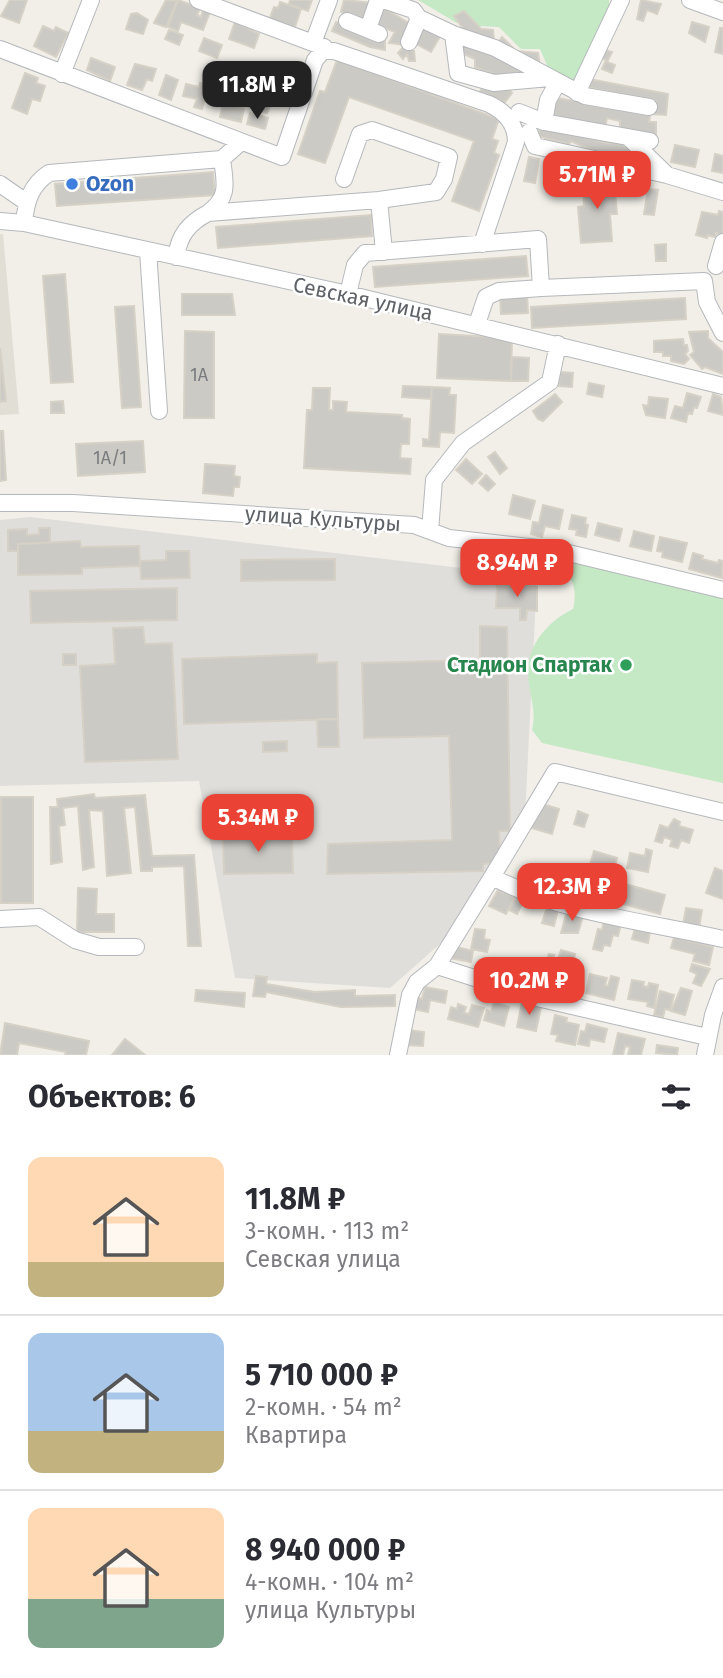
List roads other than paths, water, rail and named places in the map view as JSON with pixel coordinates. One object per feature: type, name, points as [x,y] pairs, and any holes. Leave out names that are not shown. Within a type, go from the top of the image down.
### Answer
[{"type":"street","points":[[62,74],[91,0]]},
{"type":"street","points":[[198,0],[499,109],[510,120],[516,134],[514,150],[482,243]]},
{"type":"street","points":[[313,43],[329,0]]},
{"type":"street","points":[[346,20],[373,31],[381,0],[413,10],[419,18],[453,34],[495,48],[577,93],[649,107]]},
{"type":"street","points":[[577,93],[621,0]]},
{"type":"street","points":[[690,0],[723,12]]},
{"type":"street","points":[[409,42],[419,18]]},
{"type":"street","points":[[453,34],[458,74],[495,83],[554,80]]},
{"type":"street","points":[[0,49],[282,157],[315,60],[323,51],[334,51]]},
{"type":"street","points":[[544,122],[554,80]]},
{"type":"street","points":[[519,112],[544,122],[650,141]]},
{"type":"street","points":[[208,213],[379,200],[436,192],[444,179],[449,157],[372,130],[365,131],[360,134],[344,179]]},
{"type":"street","points":[[529,132],[534,146],[667,175],[723,192]]},
{"type":"street","points":[[629,138],[667,175]]},
{"type":"street","points":[[24,223],[26,202],[37,181],[49,173],[222,159],[241,142]]},
{"type":"street","points":[[176,257],[178,242],[186,229],[220,204],[226,193],[222,159]]},
{"type":"street","points":[[0,184],[26,202]]},
{"type":"street","points":[[379,200],[383,252]]},
{"type":"street","name":"Севская улица","points":[[0,221],[24,223],[348,293],[723,386]]},
{"type":"street","points":[[348,293],[359,259],[365,253],[538,239],[541,288]]},
{"type":"street","points":[[477,324],[482,303],[492,293],[541,288],[704,281],[719,266],[723,242]]},
{"type":"street","points":[[148,251],[159,411]]},
{"type":"street","points":[[704,281],[707,302],[723,333]]},
{"type":"street","points":[[430,531],[434,480],[473,434],[550,382],[558,344]]},
{"type":"street","name":"улица Культуры","points":[[0,503],[73,503],[415,525],[449,538],[556,550],[723,590]]},
{"type":"street","points":[[398,1055],[410,995],[417,982],[437,967],[454,934],[555,772],[723,811]]},
{"type":"street","points":[[492,877],[537,895],[576,906],[723,939]]},
{"type":"street","points":[[0,919],[39,917],[75,940],[99,947],[136,947]]},
{"type":"street","points":[[437,967],[537,998],[707,1037]]},
{"type":"street","points":[[705,1055],[707,1037],[718,1017],[723,987]]},
{"type":"place","name":"Ozon","points":[[72,184]]},
{"type":"place","name":"Стадион Спартак","points":[[626,665]]}]
